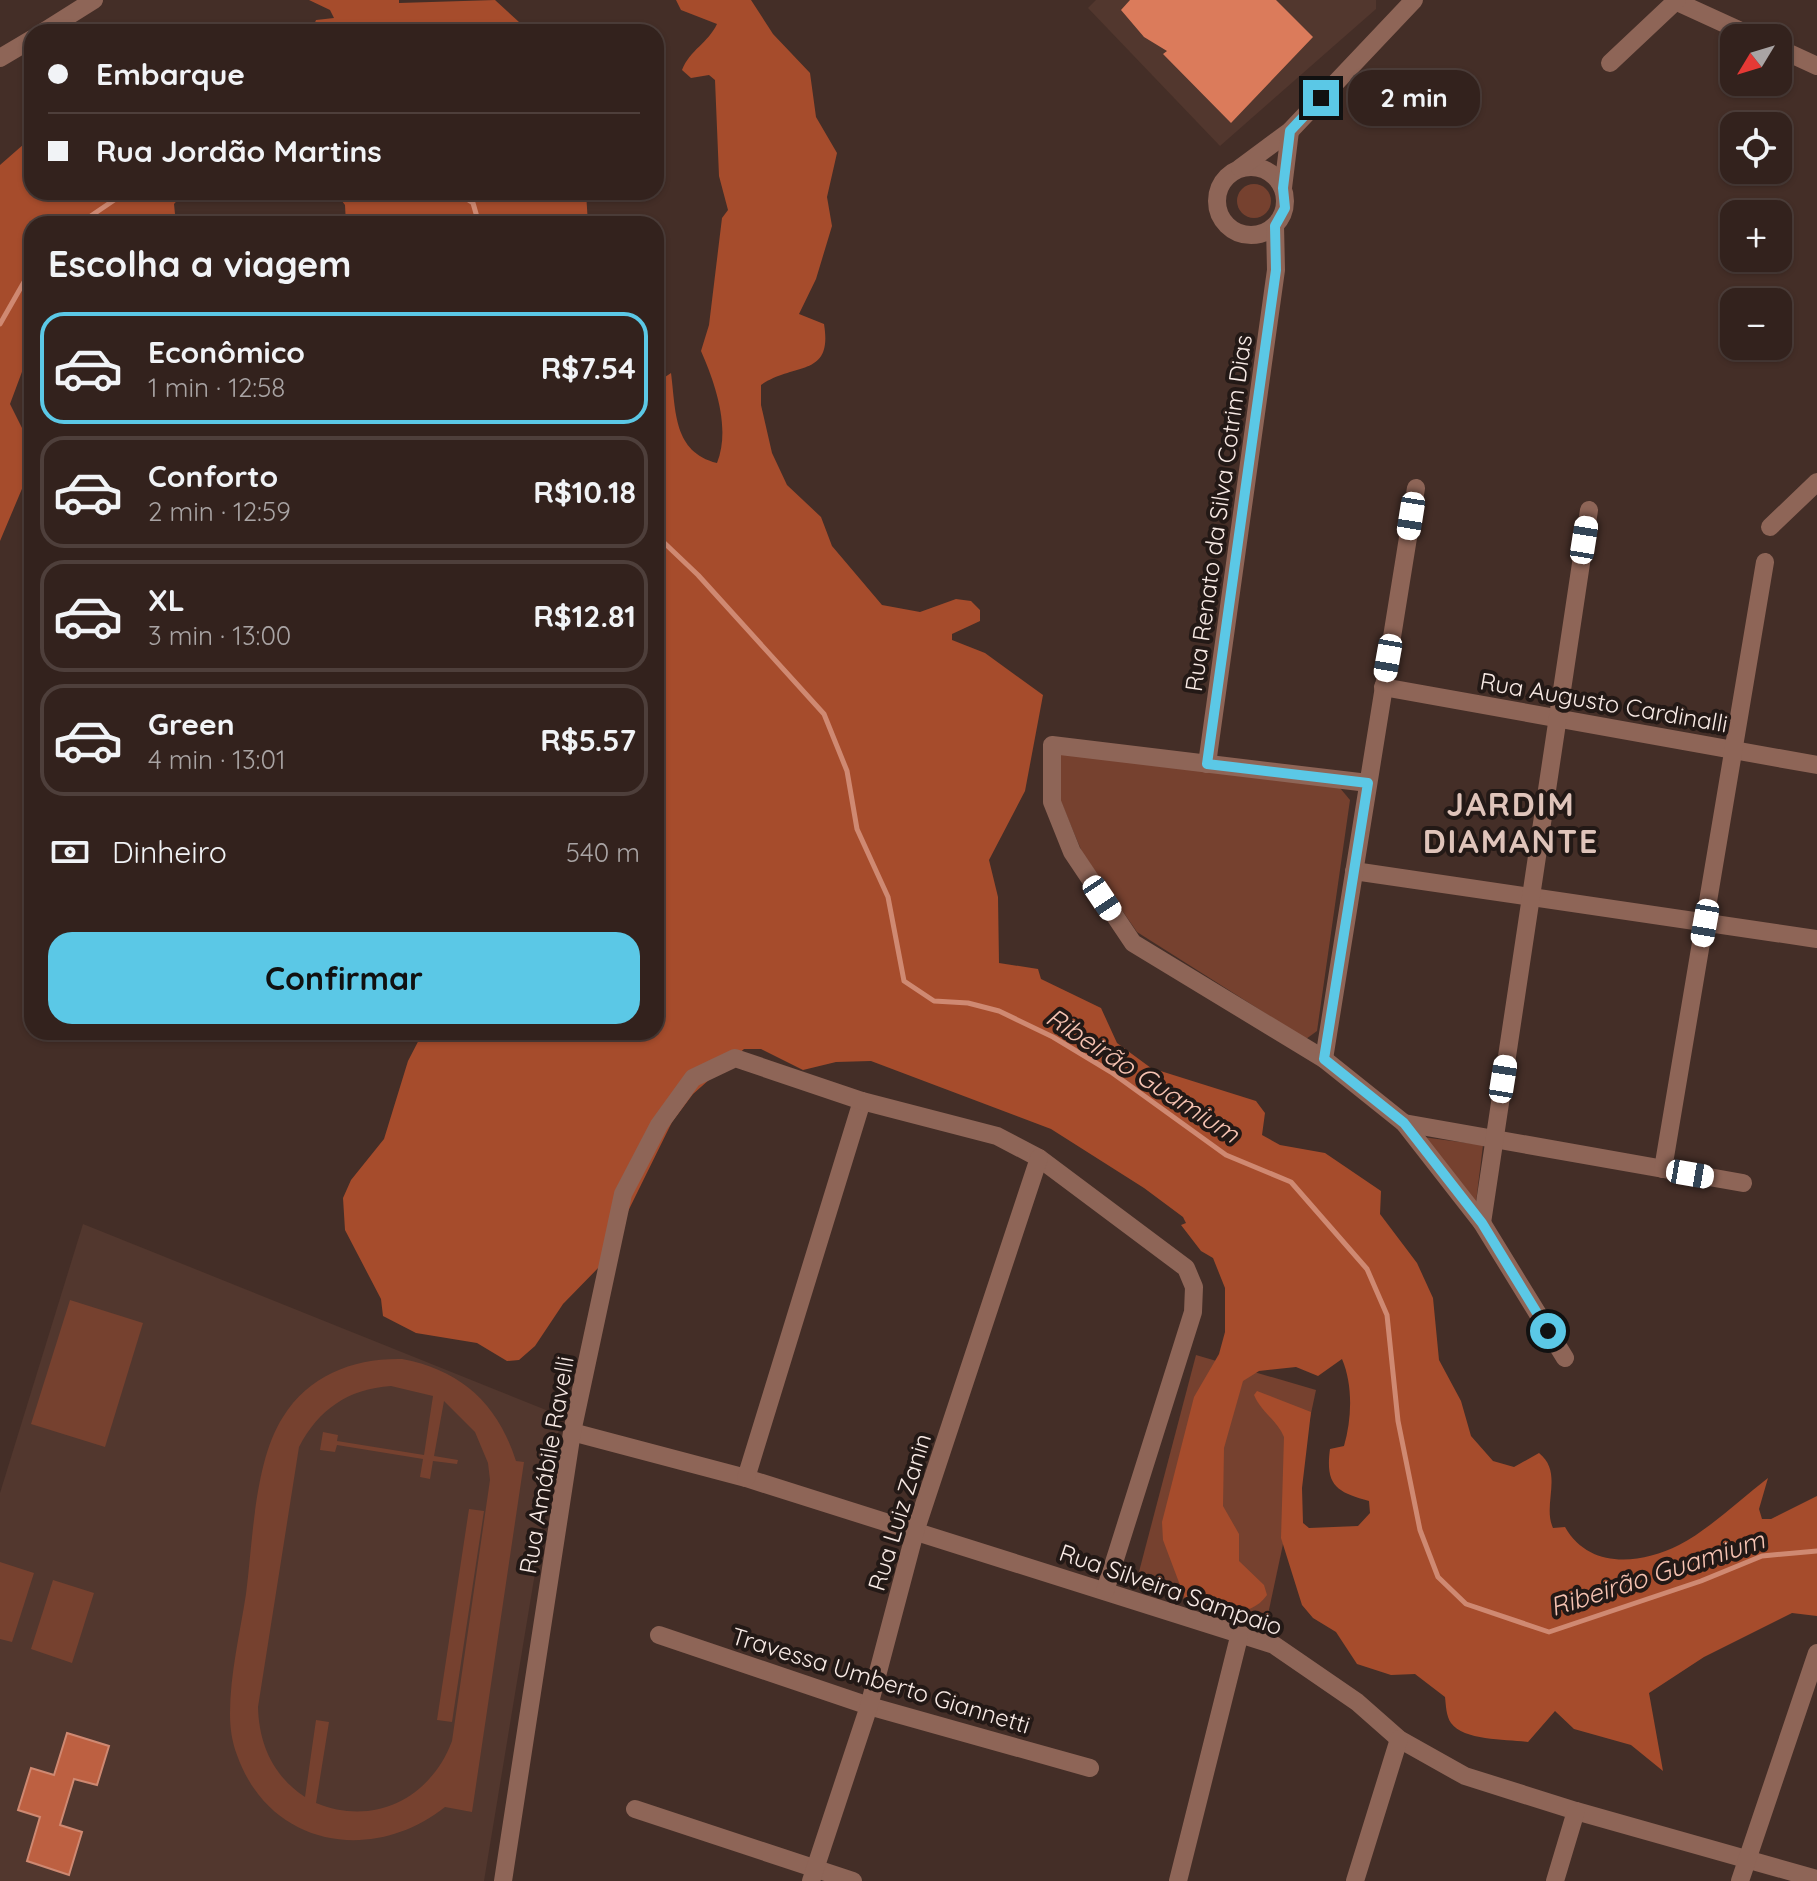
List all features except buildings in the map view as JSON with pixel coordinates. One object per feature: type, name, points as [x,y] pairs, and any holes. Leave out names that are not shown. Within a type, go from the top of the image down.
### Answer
[{"type":"street","points":[[56,24],[94,0]]},
{"type":"street","points":[[1276,270],[1249,236],[1224,224],[1216,203],[1222,181],[1290,131],[1414,0]]},
{"type":"street","points":[[1610,63],[1676,0],[1727,24]]},
{"type":"street","points":[[0,58],[24,44]]},
{"type":"street","points":[[1792,54],[1817,66]]},
{"type":"street","points":[[1249,236],[1275,226],[1285,208],[1283,188],[1290,131]]},
{"type":"street","points":[[1240,168],[1261,168],[1283,188]]},
{"type":"street","name":"Rua Renato da Silva Cotrim Dias","points":[[1207,764],[1276,270],[1275,226]]},
{"type":"street","points":[[1770,527],[1817,482]]},
{"type":"street","points":[[1324,1059],[1416,488]]},
{"type":"street","points":[[1482,1223],[1589,510]]},
{"type":"street","points":[[1663,1169],[1765,562]]},
{"type":"street","name":"Rua Augusto Cardinalli","points":[[1383,687],[1817,765]]},
{"type":"street","points":[[1368,783],[1052,745],[1052,802],[1072,852],[1133,943],[1324,1059],[1404,1123],[1482,1223],[1565,1358]]},
{"type":"street","points":[[1354,871],[1817,939]]},
{"type":"street","name":"Rua Amábile Ravelli","points":[[503,1881],[572,1432],[623,1194],[659,1125],[693,1078],[735,1058],[862,1101]]},
{"type":"street","points":[[746,1478],[862,1101],[997,1136],[1039,1158],[1186,1268],[1194,1287],[1193,1312],[1105,1591]]},
{"type":"street","points":[[1404,1123],[1743,1183]]},
{"type":"street","name":"Rua Luiz Zanin","points":[[813,1876],[869,1706],[915,1532],[1039,1158]]},
{"type":"street","name":"Rua Silveira Sampaio","points":[[572,1432],[746,1478],[1105,1591],[1239,1637],[1274,1645],[1357,1702],[1399,1739],[1465,1776],[1576,1811],[1817,1879]]},
{"type":"street","name":"Travessa Umberto Giannetti","points":[[659,1635],[869,1706],[1090,1768]]},
{"type":"street","points":[[1178,1881],[1239,1637]]},
{"type":"street","points":[[1740,1881],[1817,1653]]},
{"type":"street","points":[[1355,1881],[1399,1739]]},
{"type":"street","points":[[635,1809],[813,1876],[853,1881]]},
{"type":"street","points":[[1555,1881],[1576,1811]]},
{"type":"shaded area","points":[[309,0],[399,0],[399,3],[495,0],[521,24],[314,24],[316,20],[334,18],[330,10]]},
{"type":"shaded area","points":[[676,0],[751,0],[773,34],[810,73],[816,117],[837,153],[827,197],[832,226],[816,279],[799,314],[824,324],[823,353],[809,366],[761,385],[761,405],[772,453],[787,485],[821,517],[832,546],[882,605],[920,612],[956,599],[971,601],[980,610],[980,621],[952,634],[952,640],[985,653],[1043,695],[1025,791],[989,860],[998,897],[999,963],[1038,969],[1041,979],[1101,1008],[1117,1043],[1151,1068],[1256,1101],[1265,1113],[1262,1135],[1280,1145],[1325,1153],[1381,1191],[1380,1214],[1417,1263],[1433,1298],[1439,1360],[1461,1401],[1471,1436],[1493,1461],[1514,1467],[1539,1453],[1546,1461],[1552,1479],[1550,1519],[1553,1528],[1565,1527],[1575,1541],[1601,1556],[1632,1559],[1664,1552],[1691,1538],[1768,1478],[1759,1509],[1762,1519],[1771,1519],[1817,1496],[1817,1616],[1792,1613],[1704,1657],[1649,1693],[1663,1771],[1631,1745],[1574,1729],[1555,1711],[1528,1742],[1486,1738],[1457,1729],[1449,1720],[1445,1697],[1415,1674],[1391,1675],[1357,1664],[1336,1632],[1313,1618],[1302,1605],[1281,1538],[1284,1437],[1254,1395],[1257,1391],[1311,1412],[1302,1488],[1303,1523],[1309,1528],[1358,1526],[1370,1513],[1369,1501],[1341,1490],[1329,1471],[1330,1449],[1344,1446],[1349,1424],[1350,1391],[1342,1359],[1318,1376],[1296,1367],[1259,1371],[1243,1381],[1224,1448],[1223,1506],[1239,1534],[1239,1561],[1264,1585],[1267,1595],[1250,1608],[1230,1612],[1186,1601],[1163,1540],[1162,1522],[1194,1397],[1219,1354],[1225,1332],[1225,1288],[1213,1258],[1201,1251],[1181,1225],[1186,1223],[1183,1217],[1144,1188],[1051,1129],[871,1061],[836,1062],[803,1070],[761,1049],[744,1049],[693,1094],[672,1122],[602,1264],[563,1304],[535,1346],[519,1360],[507,1361],[477,1343],[416,1333],[383,1316],[381,1299],[345,1230],[343,1198],[351,1180],[384,1139],[408,1061],[419,1040],[664,1040],[664,378],[671,373],[676,415],[684,440],[703,458],[717,463],[722,435],[720,406],[701,351],[709,325],[722,218],[728,210],[719,176],[715,80],[709,75],[691,78],[682,70],[717,24],[681,10]]},
{"type":"shaded area","points":[[1096,0],[1376,0],[1376,9],[1220,146],[1088,8]]},
{"type":"shaded area","points":[[24,144],[24,200],[178,200],[174,204],[175,216],[24,216],[24,366],[10,404],[24,432],[24,484],[0,541],[0,165]]},
{"type":"shaded area","points":[[1254,184],[1266,189],[1271,201],[1266,213],[1254,218],[1242,213],[1237,201],[1242,189]]},
{"type":"shaded area","points":[[341,200],[586,200],[588,216],[346,216]]},
{"type":"shaded area","points":[[1062,752],[1340,788],[1350,800],[1317,1031],[1306,1039],[1137,932],[1082,852],[1061,802],[1058,760]]},
{"type":"shaded area","points":[[1422,1137],[1483,1145],[1476,1202]]},
{"type":"shaded area","points":[[83,1224],[561,1416],[484,1881],[0,1881],[0,1493]]},
{"type":"shaded area","points":[[70,1300],[143,1323],[105,1447],[31,1424]]},
{"type":"shaded area","points":[[1196,1355],[1316,1390],[1267,1619],[1135,1587]]},
{"type":"shaded area","points":[[384,1359],[423,1364],[459,1381],[488,1407],[499,1423],[516,1461],[524,1462],[472,1812],[445,1807],[417,1825],[387,1836],[356,1840],[326,1837],[298,1827],[273,1810],[252,1786],[237,1755],[231,1730],[230,1699],[256,1502],[273,1435],[294,1402],[319,1380],[350,1366]],"holes":[[[391,1386],[433,1396],[424,1455],[337,1441],[338,1435],[323,1432],[320,1450],[335,1452],[337,1445],[423,1459],[420,1477],[430,1479],[433,1461],[457,1464],[458,1460],[434,1456],[444,1401],[475,1432],[488,1463],[490,1480],[452,1741],[443,1761],[415,1792],[398,1802],[379,1809],[338,1810],[316,1803],[329,1722],[316,1720],[305,1797],[276,1769],[265,1746],[259,1721],[258,1707],[299,1447],[326,1412],[336,1403],[361,1391]]]},
{"type":"shaded area","points":[[469,1509],[484,1511],[452,1722],[437,1720]]},
{"type":"shaded area","points":[[0,1562],[34,1573],[12,1642],[0,1639]]},
{"type":"shaded area","points":[[53,1580],[94,1593],[72,1663],[31,1649]]},
{"type":"shaded area","points":[[67,1733],[109,1746],[97,1785],[74,1779],[60,1825],[82,1832],[69,1875],[27,1861],[40,1817],[18,1810],[31,1768],[54,1775]]},
{"type":"waterway","name":"Ribeirão Guamium","points":[[91,216],[114,200]]},
{"type":"waterway","name":"Ribeirão Guamium","points":[[468,200],[473,203],[477,216]]},
{"type":"waterway","name":"Ribeirão Guamium","points":[[0,324],[24,282]]},
{"type":"waterway","name":"Ribeirão Guamium","points":[[664,543],[698,575],[824,714],[847,771],[857,829],[888,897],[904,981],[934,1001],[968,1003],[999,1011],[1053,1037],[1111,1072],[1226,1155],[1291,1182],[1367,1269],[1387,1315],[1398,1421],[1420,1530],[1438,1577],[1466,1604],[1549,1632],[1701,1581],[1762,1556],[1817,1551]]},
{"type":"district","name":"JARDIM DIAMANTE","points":[[1511,822]]},
{"type":"route","points":[[1321,98],[1290,131],[1283,188],[1285,208],[1275,226],[1276,270],[1207,764],[1368,783],[1324,1059],[1404,1123],[1482,1223],[1548,1331]]}]
